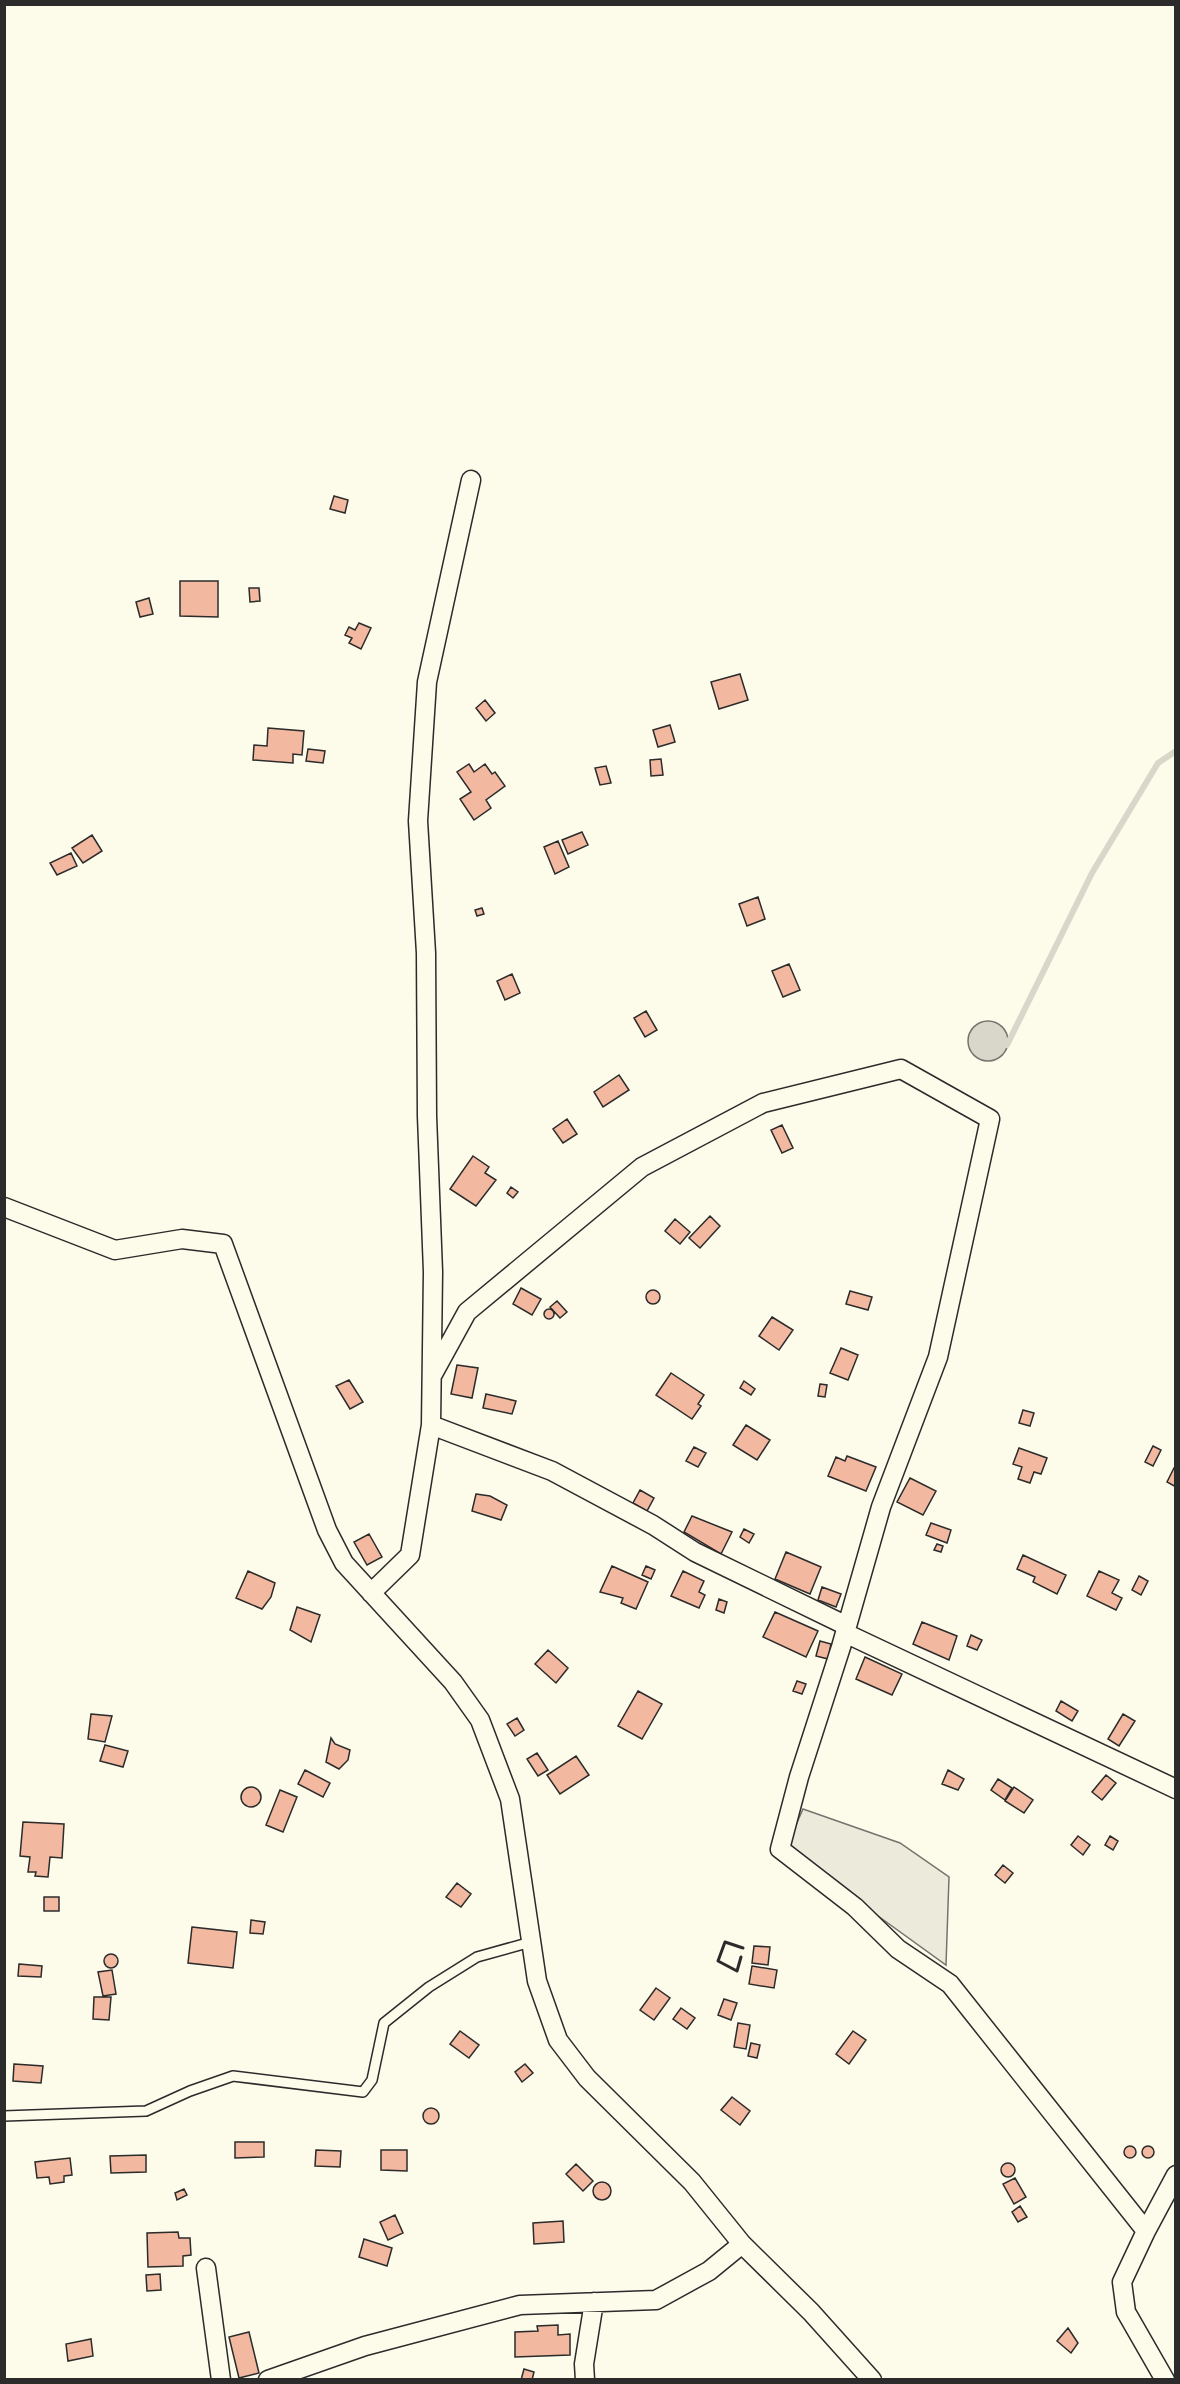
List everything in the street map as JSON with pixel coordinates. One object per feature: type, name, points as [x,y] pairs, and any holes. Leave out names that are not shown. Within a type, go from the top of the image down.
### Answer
[{"type":"street","points":[[371,1593],[410,1555],[431,1425],[433,1272],[427,1116],[426,953],[418,821],[427,682],[471,480]]},
{"type":"street","points":[[433,1374],[467,1312],[605,1197],[642,1167],[762,1103],[900,1069],[990,1119],[938,1357],[881,1507],[846,1630],[799,1778],[780,1849],[855,1907],[898,1949],[950,1984],[1146,2231]]},
{"type":"street","points":[[4,1207],[115,1250],[182,1239],[223,1244],[327,1530],[344,1563],[453,1682],[480,1720],[510,1799],[537,1981],[558,2040],[587,2078],[692,2182],[742,2244],[811,2312],[872,2379]]},
{"type":"street","points":[[431,1425],[552,1471],[653,1525],[695,1552],[846,1630],[1176,1789]]},
{"type":"street","points":[[1165,2379],[1126,2312],[1122,2282],[1176,2175]]},
{"type":"street","points":[[268,2379],[365,2346],[520,2305],[656,2300],[709,2271],[742,2244]]},
{"type":"street","points":[[206,2268],[221,2379]]},
{"type":"street","points":[[585,2379],[584,2364],[594,2302]]},
{"type":"lane","points":[[4,2116],[146,2111],[190,2091],[233,2076],[363,2092],[372,2080],[384,2023],[429,1987],[477,1957],[531,1942]]},
{"type":"shaded area","points":[[988,1021],[1002,1027],[1008,1041],[1002,1055],[988,1061],[974,1055],[968,1041],[974,1027]]},
{"type":"shaded area","points":[[803,1809],[900,1843],[949,1877],[946,1965],[849,1895],[788,1843]]},
{"type":"building","points":[[334,496],[348,500],[345,513],[330,509]]},
{"type":"building","points":[[180,581],[218,581],[218,617],[180,616]]},
{"type":"building","points":[[249,588],[259,588],[260,601],[250,602]]},
{"type":"building","points":[[149,598],[153,614],[140,617],[136,602]]},
{"type":"building","points":[[359,623],[371,628],[361,649],[349,643],[352,638],[345,635],[349,627],[355,630]]},
{"type":"building","points":[[740,674],[748,700],[719,709],[711,682]]},
{"type":"building","points":[[485,700],[495,713],[486,721],[476,708]]},
{"type":"building","points":[[670,725],[675,742],[658,747],[653,730]]},
{"type":"building","points":[[268,728],[304,731],[302,755],[293,754],[293,763],[253,760],[254,745],[267,746]]},
{"type":"building","points":[[308,749],[325,751],[323,763],[306,761]]},
{"type":"building","points":[[661,759],[663,775],[651,776],[650,760]]},
{"type":"building","points":[[469,764],[474,772],[485,764],[492,774],[495,772],[505,786],[486,800],[491,808],[474,820],[460,799],[471,792],[457,772]]},
{"type":"building","points":[[606,766],[611,783],[600,785],[595,768]]},
{"type":"building","points":[[582,832],[588,845],[568,854],[562,840]]},
{"type":"building","points":[[92,835],[102,851],[83,863],[72,848]]},
{"type":"building","points":[[558,841],[569,867],[555,874],[544,847]]},
{"type":"building","points":[[71,853],[77,866],[57,875],[50,863]]},
{"type":"building","points":[[758,897],[765,919],[747,926],[739,904]]},
{"type":"building","points":[[482,908],[484,914],[477,916],[475,910]]},
{"type":"building","points":[[789,964],[800,990],[783,997],[772,971]]},
{"type":"building","points":[[512,974],[520,993],[505,1000],[497,981]]},
{"type":"building","points":[[646,1011],[657,1030],[645,1037],[634,1018]]},
{"type":"building","points":[[619,1075],[629,1090],[603,1107],[594,1092]]},
{"type":"building","points":[[567,1119],[577,1134],[563,1143],[553,1129]]},
{"type":"building","points":[[782,1125],[793,1148],[782,1153],[771,1130]]},
{"type":"building","points":[[473,1156],[489,1167],[485,1173],[496,1180],[476,1206],[450,1189]]},
{"type":"building","points":[[511,1187],[518,1192],[513,1198],[507,1193]]},
{"type":"building","points":[[710,1216],[720,1226],[700,1248],[689,1238]]},
{"type":"building","points":[[675,1219],[690,1232],[680,1244],[665,1231]]},
{"type":"building","points":[[521,1288],[541,1299],[532,1315],[513,1304]]},
{"type":"building","points":[[650,1290],[656,1290],[660,1297],[656,1304],[650,1304],[646,1300],[646,1294]]},
{"type":"building","points":[[850,1291],[872,1297],[868,1310],[846,1304]]},
{"type":"building","points":[[557,1301],[567,1312],[560,1318],[550,1307]]},
{"type":"building","points":[[549,1309],[553,1310],[553,1318],[549,1319],[545,1318],[544,1314],[545,1310]]},
{"type":"building","points":[[772,1317],[793,1330],[779,1350],[759,1336]]},
{"type":"building","points":[[841,1348],[858,1355],[848,1380],[830,1373]]},
{"type":"building","points":[[457,1365],[478,1368],[472,1398],[451,1394]]},
{"type":"building","points":[[671,1373],[704,1395],[698,1404],[701,1406],[692,1419],[656,1395]]},
{"type":"building","points":[[349,1380],[363,1402],[350,1409],[336,1386]]},
{"type":"building","points":[[744,1381],[755,1389],[751,1395],[740,1388]]},
{"type":"building","points":[[820,1384],[827,1385],[825,1397],[818,1396]]},
{"type":"building","points":[[486,1394],[516,1401],[512,1414],[483,1408]]},
{"type":"building","points":[[1023,1410],[1034,1413],[1030,1426],[1019,1423]]},
{"type":"building","points":[[746,1425],[770,1440],[757,1460],[733,1445]]},
{"type":"building","points":[[1153,1446],[1161,1450],[1153,1466],[1145,1462]]},
{"type":"building","points":[[694,1447],[706,1453],[698,1467],[686,1461]]},
{"type":"building","points":[[1019,1448],[1047,1458],[1041,1474],[1034,1472],[1030,1483],[1018,1479],[1022,1467],[1013,1464]]},
{"type":"building","points":[[847,1456],[876,1467],[866,1491],[828,1476],[836,1457],[845,1461]]},
{"type":"building","points":[[1174,1468],[1176,1469],[1176,1487],[1167,1482]]},
{"type":"building","points":[[910,1478],[936,1491],[923,1515],[897,1502]]},
{"type":"building","points":[[640,1490],[654,1498],[647,1511],[633,1503]]},
{"type":"building","points":[[476,1494],[490,1496],[507,1505],[501,1520],[472,1511]]},
{"type":"building","points":[[692,1516],[732,1532],[721,1554],[684,1532]]},
{"type":"building","points":[[931,1523],[951,1530],[947,1543],[926,1535]]},
{"type":"building","points":[[744,1529],[754,1534],[749,1543],[740,1537]]},
{"type":"building","points":[[369,1534],[382,1557],[367,1565],[354,1542]]},
{"type":"building","points":[[937,1544],[943,1546],[941,1552],[934,1550]]},
{"type":"building","points":[[786,1552],[821,1567],[810,1594],[775,1579]]},
{"type":"building","points":[[1023,1555],[1066,1575],[1057,1594],[1033,1582],[1035,1577],[1017,1569]]},
{"type":"building","points":[[612,1566],[648,1582],[636,1609],[621,1603],[623,1598],[600,1592]]},
{"type":"building","points":[[646,1566],[655,1570],[651,1579],[642,1575]]},
{"type":"building","points":[[248,1571],[275,1583],[271,1597],[262,1609],[236,1598]]},
{"type":"building","points":[[683,1571],[704,1581],[699,1592],[705,1595],[699,1608],[671,1596]]},
{"type":"building","points":[[1099,1571],[1119,1580],[1112,1593],[1122,1598],[1116,1610],[1087,1596]]},
{"type":"building","points":[[1139,1576],[1148,1581],[1141,1595],[1132,1590]]},
{"type":"building","points":[[822,1587],[841,1594],[836,1607],[818,1600]]},
{"type":"building","points":[[719,1599],[727,1602],[724,1613],[716,1610]]},
{"type":"building","points":[[297,1607],[320,1615],[311,1642],[290,1630]]},
{"type":"building","points":[[775,1612],[818,1631],[806,1657],[763,1637]]},
{"type":"building","points":[[922,1622],[957,1636],[949,1660],[913,1644]]},
{"type":"building","points":[[971,1635],[982,1640],[977,1650],[967,1646]]},
{"type":"building","points":[[820,1641],[831,1644],[828,1659],[816,1656]]},
{"type":"building","points":[[548,1650],[568,1668],[556,1683],[535,1664]]},
{"type":"building","points":[[865,1657],[902,1674],[892,1695],[856,1679]]},
{"type":"building","points":[[797,1681],[806,1684],[802,1694],[793,1691]]},
{"type":"building","points":[[638,1691],[662,1704],[642,1739],[618,1726]]},
{"type":"building","points":[[1061,1701],[1078,1711],[1072,1721],[1056,1711]]},
{"type":"building","points":[[91,1714],[112,1716],[105,1742],[88,1739]]},
{"type":"building","points":[[1123,1714],[1135,1721],[1119,1746],[1108,1739]]},
{"type":"building","points":[[517,1718],[524,1730],[515,1736],[507,1724]]},
{"type":"building","points":[[331,1738],[335,1744],[350,1750],[348,1760],[339,1769],[326,1762]]},
{"type":"building","points":[[105,1745],[128,1751],[123,1767],[100,1761]]},
{"type":"building","points":[[537,1753],[548,1770],[538,1776],[527,1759]]},
{"type":"building","points":[[576,1756],[589,1775],[560,1794],[547,1775]]},
{"type":"building","points":[[305,1770],[330,1783],[323,1797],[298,1784]]},
{"type":"building","points":[[948,1770],[964,1779],[958,1790],[942,1784]]},
{"type":"building","points":[[1106,1775],[1116,1783],[1102,1800],[1092,1792]]},
{"type":"building","points":[[998,1779],[1012,1788],[1005,1800],[991,1790]]},
{"type":"building","points":[[247,1787],[255,1787],[261,1793],[261,1801],[255,1807],[247,1807],[241,1801],[241,1793]]},
{"type":"building","points":[[1014,1787],[1033,1800],[1024,1813],[1005,1801]]},
{"type":"building","points":[[280,1790],[297,1797],[283,1832],[266,1825]]},
{"type":"building","points":[[23,1822],[64,1824],[62,1858],[50,1857],[48,1877],[35,1876],[36,1872],[28,1872],[30,1857],[20,1856]]},
{"type":"building","points":[[1078,1836],[1090,1845],[1083,1855],[1071,1845]]},
{"type":"building","points":[[1110,1836],[1118,1841],[1113,1850],[1105,1845]]},
{"type":"building","points":[[1003,1865],[1013,1873],[1005,1883],[995,1875]]},
{"type":"building","points":[[457,1883],[471,1894],[461,1907],[446,1897]]},
{"type":"building","points":[[44,1897],[59,1897],[59,1911],[44,1911]]},
{"type":"building","points":[[251,1920],[265,1922],[263,1934],[250,1933]]},
{"type":"building","points":[[192,1927],[237,1932],[233,1968],[188,1963]]},
{"type":"building","points":[[754,1946],[770,1947],[768,1965],[752,1963]]},
{"type":"building","points":[[111,1954],[116,1956],[118,1961],[116,1966],[111,1968],[106,1966],[104,1961],[106,1956]]},
{"type":"building","points":[[19,1964],[42,1966],[41,1977],[18,1976]]},
{"type":"building","points":[[752,1966],[777,1970],[774,1988],[749,1984]]},
{"type":"building","points":[[112,1970],[116,1994],[103,1996],[98,1972]]},
{"type":"building","points":[[656,1988],[670,1998],[654,2020],[640,2010]]},
{"type":"building","points":[[94,1997],[111,1997],[109,2020],[93,2019]]},
{"type":"building","points":[[724,1999],[737,2003],[731,2020],[718,2015]]},
{"type":"building","points":[[681,2008],[695,2018],[687,2029],[673,2019]]},
{"type":"building","points":[[738,2023],[750,2025],[746,2049],[734,2047]]},
{"type":"building","points":[[460,2031],[479,2045],[469,2058],[450,2044]]},
{"type":"building","points":[[853,2031],[866,2040],[849,2064],[836,2054]]},
{"type":"building","points":[[751,2043],[760,2045],[757,2058],[748,2056]]},
{"type":"building","points":[[14,2064],[43,2066],[41,2083],[13,2081]]},
{"type":"building","points":[[525,2064],[533,2073],[522,2082],[515,2072]]},
{"type":"building","points":[[732,2097],[750,2111],[740,2125],[721,2110]]},
{"type":"building","points":[[428,2108],[434,2108],[439,2116],[437,2122],[428,2124],[423,2119],[423,2113]]},
{"type":"building","points":[[235,2142],[264,2142],[264,2157],[235,2158]]},
{"type":"building","points":[[1132,2146],[1136,2152],[1132,2158],[1128,2158],[1124,2150]]},
{"type":"building","points":[[1150,2146],[1154,2152],[1150,2158],[1146,2158],[1142,2150]]},
{"type":"building","points":[[316,2150],[341,2151],[340,2167],[315,2166]]},
{"type":"building","points":[[381,2150],[407,2150],[407,2171],[381,2170]]},
{"type":"building","points":[[146,2155],[146,2172],[111,2173],[110,2156]]},
{"type":"building","points":[[70,2158],[72,2175],[64,2176],[64,2182],[50,2184],[49,2177],[37,2178],[35,2162]]},
{"type":"building","points":[[1005,2163],[1011,2163],[1015,2170],[1011,2177],[1005,2177],[1001,2173],[1001,2167]]},
{"type":"building","points":[[576,2164],[593,2181],[583,2191],[566,2174]]},
{"type":"building","points":[[1015,2178],[1026,2197],[1014,2204],[1003,2184]]},
{"type":"building","points":[[602,2182],[608,2185],[611,2191],[608,2197],[602,2200],[596,2197],[593,2191],[596,2185]]},
{"type":"building","points":[[184,2189],[187,2195],[177,2200],[175,2193]]},
{"type":"building","points":[[1020,2206],[1027,2217],[1018,2222],[1012,2212]]},
{"type":"building","points":[[395,2215],[403,2233],[388,2240],[380,2222]]},
{"type":"building","points":[[563,2221],[564,2242],[534,2244],[533,2223]]},
{"type":"building","points":[[178,2232],[179,2238],[190,2238],[191,2255],[183,2256],[183,2266],[148,2267],[147,2233]]},
{"type":"building","points":[[364,2239],[392,2248],[387,2266],[359,2257]]},
{"type":"building","points":[[160,2274],[161,2290],[147,2291],[146,2275]]},
{"type":"building","points":[[558,2325],[558,2335],[570,2334],[570,2355],[515,2357],[515,2332],[538,2331],[537,2326]]},
{"type":"building","points":[[1068,2328],[1078,2343],[1071,2353],[1057,2341]]},
{"type":"building","points":[[249,2332],[259,2373],[239,2378],[229,2337]]},
{"type":"building","points":[[91,2339],[93,2356],[68,2361],[66,2344]]},
{"type":"building","points":[[524,2369],[534,2372],[532,2380],[521,2380]]},
{"type":"waterway","points":[[1007,1045],[1092,873],[1158,763],[1176,751]]},
{"type":"wall","points":[[741,1957],[737,1971],[718,1961],[725,1942],[743,1948]]}]
